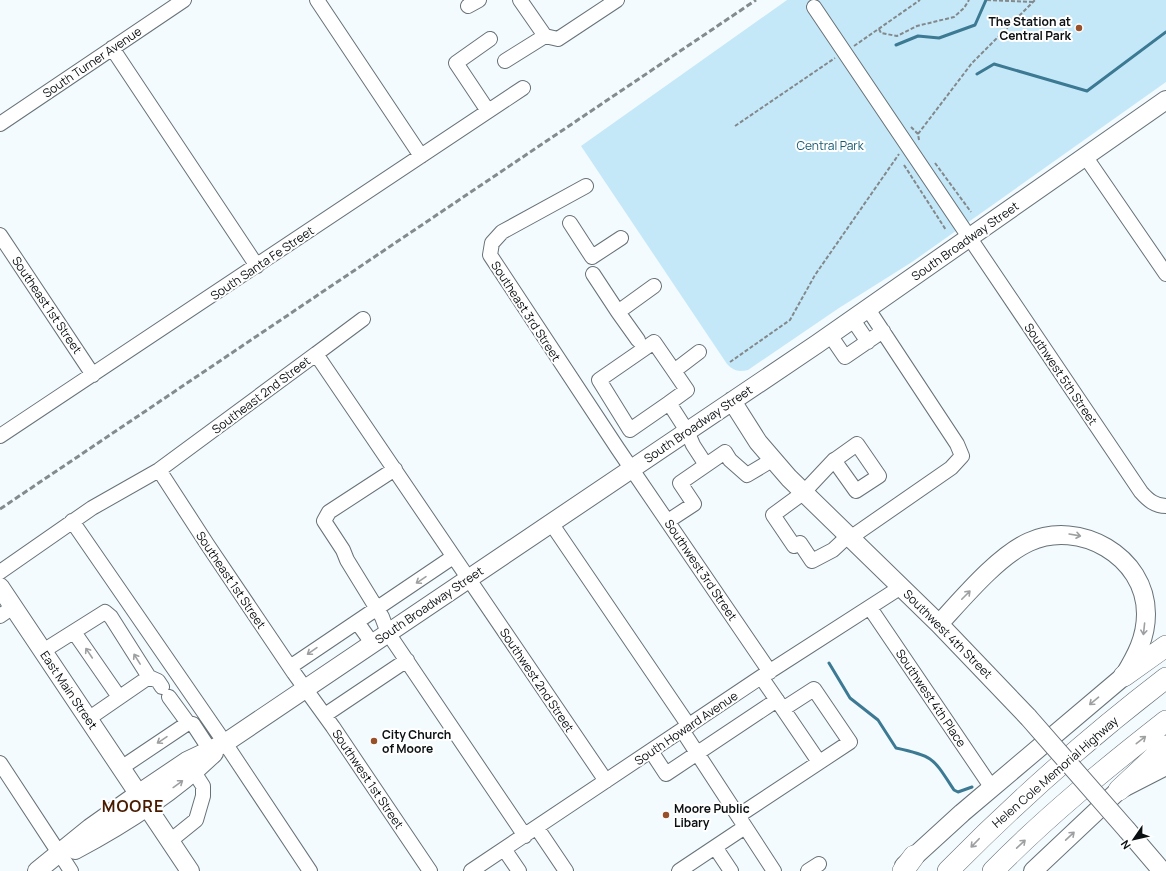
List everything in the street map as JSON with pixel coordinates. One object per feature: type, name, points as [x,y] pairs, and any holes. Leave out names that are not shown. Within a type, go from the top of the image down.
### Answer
[{"type":"highway","points":[[1124,676],[1166,646]]},
{"type":"highway","name":"Helen Cole Memorial Highway","points":[[948,871],[1014,805],[1097,733],[1166,678]]},
{"type":"highway","points":[[993,871],[1116,759],[1166,721]]},
{"type":"highway","points":[[1119,790],[1166,746]]},
{"type":"main road","name":"South Broadway Street","points":[[142,800],[187,761],[217,746],[306,688],[853,320],[1166,100]]},
{"type":"main road","name":"Southwest 4th Street","points":[[732,401],[772,460],[803,493],[939,624],[1028,717],[1162,871]]},
{"type":"main road","points":[[898,871],[909,863],[992,788],[1124,676],[1136,656],[1144,636],[1146,614],[1142,594],[1132,572],[1115,553],[1099,543],[1068,534],[1042,537],[1015,550],[994,567],[939,624]]},
{"type":"main road","name":"East Main Street","points":[[0,587],[7,612],[43,652],[190,871]]},
{"type":"main road","name":"South Broadway Street","points":[[142,800],[194,772],[217,746]]},
{"type":"main road","points":[[1041,868],[1119,790],[1166,766]]},
{"type":"main road","points":[[40,869],[64,860],[90,828],[142,800]]},
{"type":"street","name":"South Turner Avenue","points":[[0,124],[184,0]]},
{"type":"street","points":[[317,0],[421,156]]},
{"type":"street","points":[[520,0],[545,36],[558,39],[616,0]]},
{"type":"street","name":"Southwest 5th Street","points":[[814,7],[1141,492],[1162,506]]},
{"type":"street","points":[[505,61],[545,36]]},
{"type":"street","points":[[488,111],[456,63],[490,39]]},
{"type":"street","points":[[112,48],[257,266]]},
{"type":"street","name":"South Santa Fe Street","points":[[0,436],[523,88]]},
{"type":"street","points":[[1085,156],[1166,274]]},
{"type":"street","name":"Southeast 3rd Street","points":[[586,186],[502,232],[492,243],[490,255],[632,469]]},
{"type":"street","points":[[570,223],[592,257],[621,238]]},
{"type":"street","name":"Southeast 1st Street","points":[[0,235],[93,375]]},
{"type":"street","points":[[593,274],[638,340]]},
{"type":"street","points":[[618,312],[654,286]]},
{"type":"street","points":[[834,460],[803,493],[773,515],[794,546],[800,543],[812,562],[833,550],[849,537],[951,468],[962,456],[957,444],[868,309]]},
{"type":"street","points":[[316,354],[363,319]]},
{"type":"street","points":[[853,320],[868,342]]},
{"type":"street","points":[[830,335],[846,357],[883,331]]},
{"type":"street","points":[[654,342],[687,390],[669,404],[630,430],[599,380],[654,342]]},
{"type":"street","points":[[674,371],[699,352]]},
{"type":"street","name":"Southeast 2nd Street","points":[[0,572],[72,521],[159,470],[316,354],[468,579]]},
{"type":"street","points":[[669,404],[688,431],[693,445],[706,465]]},
{"type":"street","points":[[597,417],[614,405]]},
{"type":"street","points":[[668,521],[694,504],[680,483],[725,452],[730,460],[747,475],[772,460]]},
{"type":"street","points":[[395,469],[328,512],[324,518],[324,521],[343,550],[347,560],[377,609],[388,633],[525,836]]},
{"type":"street","name":"Southwest 3rd Street","points":[[632,469],[668,521],[766,675],[780,705],[819,762]]},
{"type":"street","name":"Southeast 1st Street","points":[[159,470],[207,544],[290,667],[306,688]]},
{"type":"street","points":[[72,521],[217,746],[310,871]]},
{"type":"street","points":[[552,523],[685,728],[697,753],[774,871]]},
{"type":"street","points":[[290,667],[452,557]]},
{"type":"street","name":"Southwest 2nd Street","points":[[468,579],[606,782]]},
{"type":"street","name":"South Howard Avenue","points":[[473,870],[685,728],[901,587]]},
{"type":"street","name":"Southwest 4th Place","points":[[870,608],[992,788]]},
{"type":"street","points":[[43,652],[105,612],[111,617],[149,677],[158,681],[188,723],[193,724],[217,746]]},
{"type":"street","points":[[357,622],[372,644]]},
{"type":"street","points":[[74,632],[119,697]]},
{"type":"street","points":[[325,715],[407,660]]},
{"type":"street","points":[[88,719],[149,677]]},
{"type":"street","name":"Southwest 1st Street","points":[[306,688],[430,871]]},
{"type":"street","points":[[651,751],[666,774],[697,753],[780,705],[814,689],[850,742],[819,762],[741,821],[715,847],[679,871]]},
{"type":"street","points":[[121,768],[188,723]]},
{"type":"street","points":[[0,763],[64,860]]},
{"type":"street","points":[[170,841],[196,820],[203,796],[203,786],[194,772]]},
{"type":"street","points":[[537,828],[566,871]]},
{"type":"street","points":[[715,847],[730,871]]},
{"type":"street","points":[[504,849],[519,871]]},
{"type":"path","points":[[735,126],[920,0]]},
{"type":"path","points":[[878,29],[881,33],[897,36],[922,25],[954,17],[964,8],[969,0]]},
{"type":"path","points":[[987,0],[1034,1]]},
{"type":"path","points":[[921,146],[918,134],[968,69],[1034,1]]},
{"type":"path","points":[[730,362],[790,320],[815,275],[899,154],[910,176],[946,230]]},
{"type":"path","points":[[931,158],[949,180],[971,212]]},
{"type":"green space","name":"Central Park","points":[[787,0],[1166,0],[1166,82],[912,262],[839,308],[748,370],[736,370],[727,364],[581,146]]},
{"type":"waterway","points":[[896,45],[918,36],[939,38],[975,25],[986,0]]},
{"type":"waterway","points":[[977,74],[994,64],[1087,91],[1166,32]]},
{"type":"waterway","points":[[829,663],[850,698],[878,720],[896,748],[926,756],[941,771],[954,790],[958,792],[972,787]]},
{"type":"railway","points":[[0,509],[756,0]]},
{"type":"place","name":"The Station at Central Park","points":[[1079,28]]},
{"type":"place","name":"City Church of Moore","points":[[374,741]]},
{"type":"place","name":"Moore Public Libary","points":[[666,815]]},
{"type":"district","name":"MOORE","points":[[133,806]]}]
